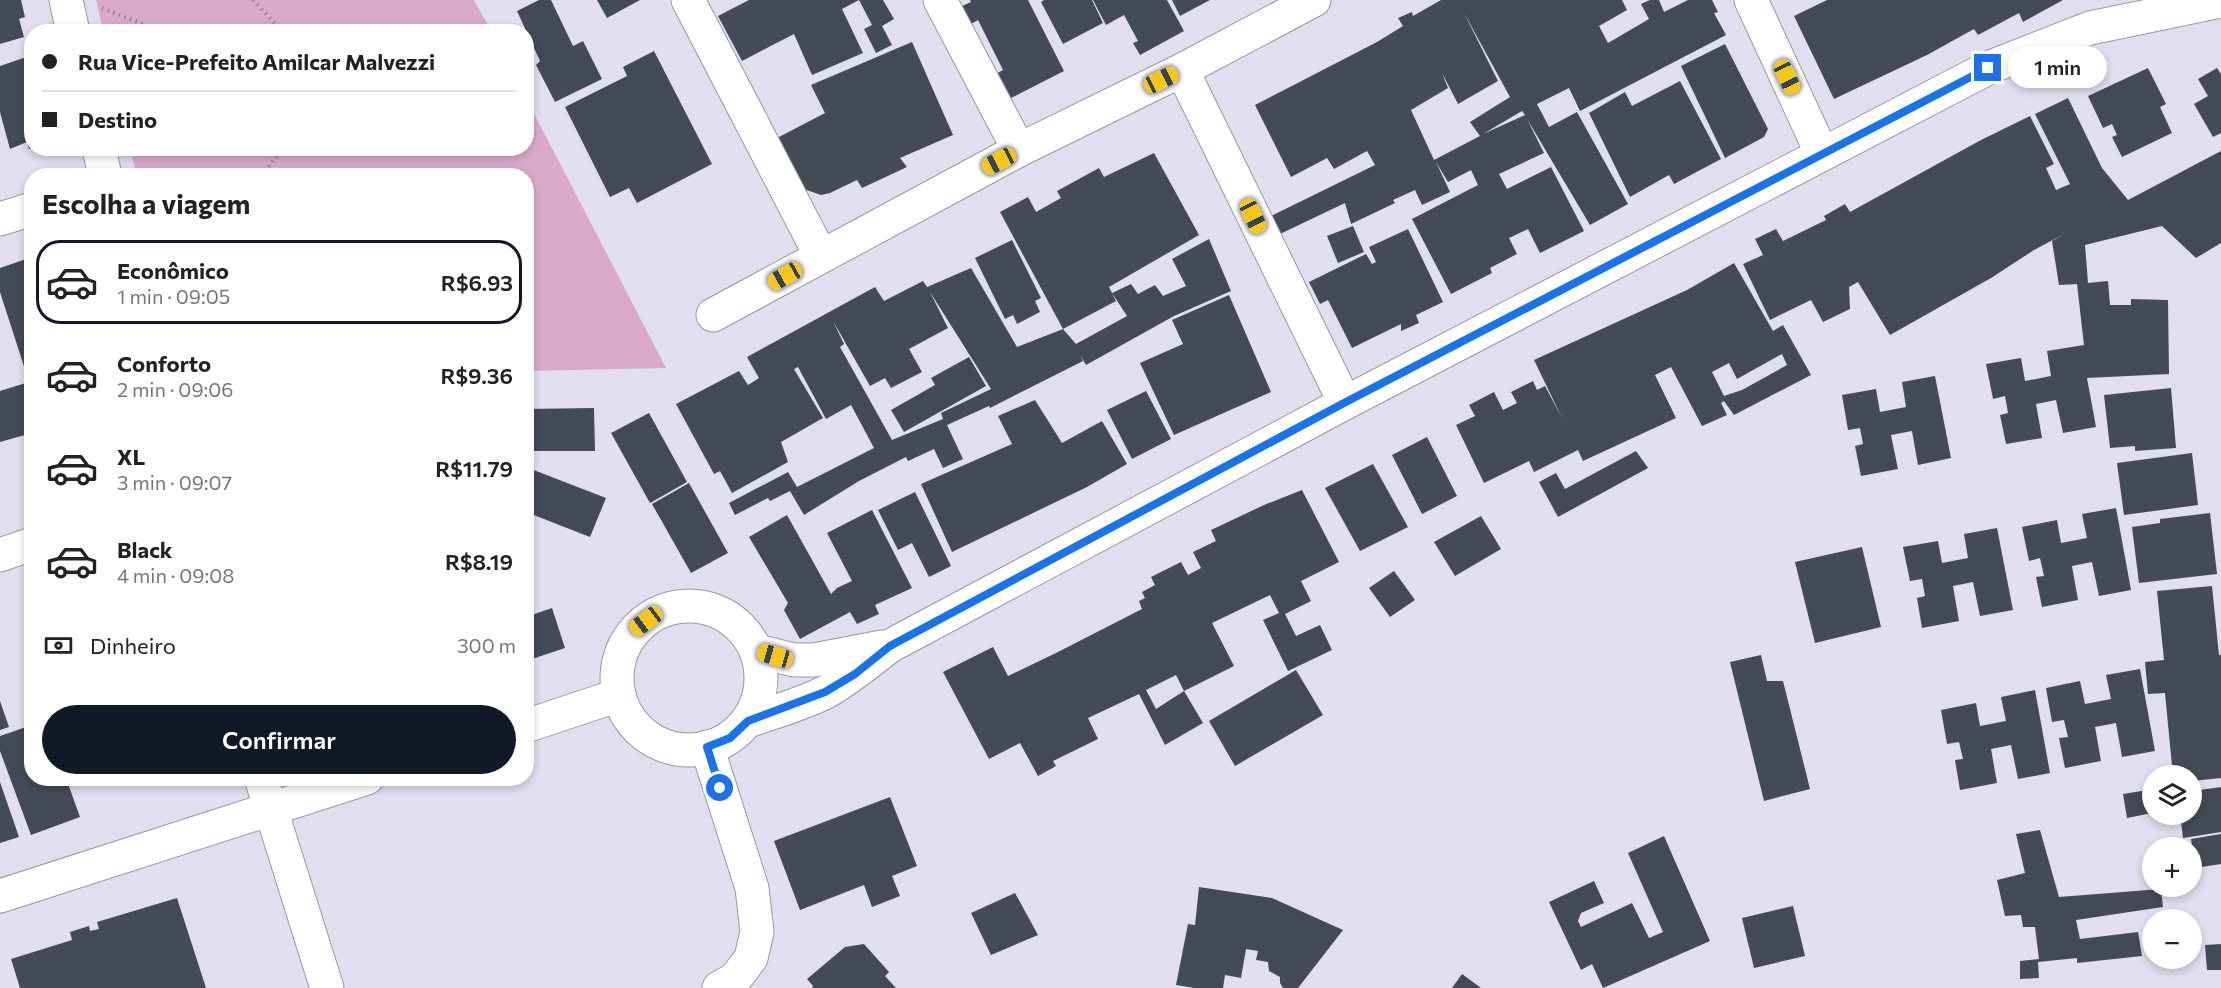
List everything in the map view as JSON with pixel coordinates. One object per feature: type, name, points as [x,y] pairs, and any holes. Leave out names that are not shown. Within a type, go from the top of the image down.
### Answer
[{"type":"street","points":[[688,0],[821,256]]},
{"type":"street","points":[[940,0],[1019,150]]},
{"type":"street","points":[[713,315],[1019,150],[1182,70],[1314,0]]},
{"type":"street","points":[[1751,0],[1822,154]]},
{"type":"street","points":[[748,721],[825,692],[855,674],[890,646],[1344,403],[1988,68],[2090,28],[2221,1]]},
{"type":"street","points":[[75,24],[79,2]]},
{"type":"street","points":[[1182,70],[1344,403]]},
{"type":"street","points":[[0,219],[24,212]]},
{"type":"street","points":[[0,555],[24,547]]},
{"type":"street","points":[[679,606],[703,606],[725,615],[744,630],[757,651],[762,674],[759,699],[748,721],[730,738],[707,747],[684,750],[662,745],[643,733],[628,716],[619,695],[617,671],[623,648],[637,628],[656,613],[679,606]]},
{"type":"street","points":[[757,651],[794,660],[814,660],[890,646]]},
{"type":"street","points":[[534,723],[619,695]]},
{"type":"street","points":[[707,747],[752,888],[757,932],[752,958],[735,979],[719,988]]},
{"type":"street","points":[[263,786],[327,988]]},
{"type":"street","points":[[0,896],[343,786]]},
{"type":"path","points":[[253,0],[276,24]]},
{"type":"path","points":[[79,2],[141,24]]},
{"type":"path","points":[[267,168],[277,156]]},
{"type":"shaded area","points":[[96,0],[474,0],[487,24],[101,24]]},
{"type":"shaded area","points":[[534,113],[666,368],[534,371],[534,168],[135,168],[132,156],[534,156]]},
{"type":"building","points":[[0,0],[21,0],[25,17],[19,19],[24,37],[0,44]]},
{"type":"building","points":[[539,0],[551,0],[573,46],[583,41],[602,79],[555,102],[536,65],[540,61],[534,48],[534,24],[523,24],[517,11]]},
{"type":"building","points":[[597,0],[640,0],[607,18]]},
{"type":"building","points":[[749,0],[859,0],[842,9],[863,53],[812,75],[794,34],[742,61],[718,16]]},
{"type":"building","points":[[859,0],[883,0],[894,19],[882,26],[892,45],[876,53],[864,29],[872,25]]},
{"type":"building","points":[[970,0],[1028,0],[1064,71],[1009,99],[996,74],[1003,70],[978,20],[969,25],[960,7],[971,2]]},
{"type":"building","points":[[1044,0],[1092,0],[1103,23],[1063,44],[1041,2]]},
{"type":"building","points":[[1093,0],[1167,0],[1184,31],[1140,55],[1133,43],[1138,41],[1124,15],[1106,25]]},
{"type":"building","points":[[1172,0],[1210,0],[1180,16]]},
{"type":"building","points":[[1441,0],[1622,0],[1627,10],[1599,26],[1608,43],[1649,19],[1641,4],[1650,0],[1659,0],[1664,12],[1688,0],[1712,0],[1718,12],[1714,13],[1726,35],[1580,111],[1569,88],[1537,104],[1549,127],[1577,112],[1628,204],[1590,225],[1527,119],[1544,153],[1499,174],[1507,189],[1551,167],[1584,231],[1540,253],[1528,229],[1509,238],[1517,254],[1490,268],[1492,273],[1451,294],[1412,219],[1478,185],[1471,170],[1448,182],[1436,162],[1450,192],[1422,205],[1415,190],[1393,200],[1395,203],[1351,224],[1345,203],[1280,234],[1271,216],[1375,165],[1367,151],[1334,169],[1327,158],[1291,177],[1255,105],[1377,42],[1403,26],[1398,18],[1412,12],[1413,16]],"holes":[[[1464,13],[1510,97],[1470,122],[1480,136],[1434,160],[1411,110],[1448,88],[1442,73],[1458,104],[1498,81]],[[1522,111],[1525,115],[1483,134]]]},
{"type":"building","points":[[1827,0],[2063,0],[2023,22],[2019,13],[1978,35],[1974,29],[1927,55],[1834,99],[1794,16]]},
{"type":"building","points":[[912,42],[953,135],[900,158],[907,167],[862,188],[857,180],[821,195],[804,189],[777,138],[825,113],[811,85]]},
{"type":"building","points":[[1725,44],[1768,129],[1764,137],[1725,158],[1681,66]]},
{"type":"building","points":[[654,51],[712,164],[637,203],[629,188],[610,197],[565,107],[627,76],[623,67]]},
{"type":"building","points":[[24,58],[24,143],[10,149],[0,112],[0,66]]},
{"type":"building","points":[[2148,68],[2166,104],[2160,107],[2172,133],[2122,157],[2112,137],[2117,135],[2112,124],[2103,128],[2088,96]]},
{"type":"building","points":[[2217,68],[2221,74],[2221,133],[2213,137],[2194,104],[2208,96],[2198,79]]},
{"type":"building","points":[[1680,81],[1721,159],[1674,184],[1669,175],[1630,197],[1589,113],[1625,92],[1632,106]]},
{"type":"building","points":[[2068,98],[2102,168],[2128,200],[2221,151],[2221,243],[2196,258],[2162,226],[2085,245],[2088,283],[2108,281],[2110,305],[2131,305],[2131,299],[2168,300],[2169,374],[2087,378],[2096,427],[2063,433],[2056,400],[2036,404],[2042,438],[2006,444],[2000,415],[2008,413],[2005,396],[1993,399],[1986,364],[2021,358],[2025,381],[2051,376],[2047,351],[2084,345],[2077,284],[2059,285],[2052,241],[2066,233],[2034,250],[1991,278],[1890,335],[1858,282],[1849,287],[1850,309],[1823,322],[1811,300],[1770,320],[1743,264],[1763,255],[1755,239],[1776,229],[1783,241],[1826,220],[1824,216],[1845,204],[1850,212],[1981,140],[2030,116],[2054,164],[2046,168],[2056,190],[2070,184],[2035,114]]},
{"type":"building","points":[[1154,153],[1199,235],[1109,287],[1116,301],[1063,329],[1000,212],[1028,197],[1036,212],[1061,198],[1057,191],[1099,168],[1104,177]]},
{"type":"building","points":[[1353,226],[1364,252],[1338,263],[1327,236]]},
{"type":"building","points":[[1408,229],[1443,302],[1416,315],[1419,323],[1401,331],[1401,324],[1352,348],[1328,300],[1320,304],[1309,282],[1366,254],[1372,264],[1376,262],[1369,247]]},
{"type":"building","points":[[1209,239],[1231,291],[1174,316],[1086,365],[1080,355],[1083,361],[990,408],[989,406],[947,425],[963,459],[943,468],[934,449],[908,461],[906,457],[859,481],[804,515],[790,491],[770,501],[768,498],[735,515],[729,503],[788,472],[797,487],[874,448],[851,405],[826,419],[798,367],[794,369],[823,418],[781,442],[788,462],[732,493],[720,471],[714,474],[676,404],[739,371],[748,385],[759,378],[747,357],[875,287],[884,301],[923,281],[927,287],[971,268],[1017,347],[1063,329],[1076,344],[1127,316],[1112,293],[1131,284],[1138,294],[1155,285],[1163,296],[1186,286],[1172,259]],"holes":[[[930,292],[991,389],[941,413],[943,419],[892,440],[840,347],[844,344],[833,321],[870,386],[885,378],[891,388],[922,372],[909,349],[948,328]]]},
{"type":"building","points":[[1012,240],[1041,298],[1035,301],[1040,312],[1017,324],[1013,315],[1005,319],[975,258]]},
{"type":"building","points":[[24,260],[24,366],[0,292],[0,268]]},
{"type":"building","points":[[1734,263],[1773,331],[1783,325],[1811,375],[1734,415],[1724,401],[1721,403],[1727,415],[1702,426],[1671,367],[1655,375],[1676,418],[1583,461],[1578,450],[1534,472],[1529,461],[1484,483],[1456,425],[1475,416],[1469,405],[1494,392],[1503,410],[1517,403],[1511,392],[1533,381],[1537,390],[1545,386],[1562,418],[1534,360],[1687,290]],"holes":[[[1782,354],[1787,365],[1742,390],[1724,396],[1712,372],[1729,363],[1737,379]]]},
{"type":"building","points":[[1229,295],[1271,392],[1174,435],[1140,363],[1183,344],[1172,320]]},
{"type":"building","points":[[969,357],[986,386],[904,432],[891,410],[935,385],[931,378]]},
{"type":"building","points":[[1935,376],[1951,458],[1918,465],[1912,431],[1891,435],[1898,469],[1861,476],[1855,446],[1863,444],[1860,428],[1848,430],[1842,395],[1876,389],[1880,412],[1906,407],[1902,382]]},
{"type":"building","points":[[24,384],[24,435],[0,442],[0,391]]},
{"type":"building","points":[[2171,388],[2176,448],[2135,451],[2135,446],[2110,448],[2104,395]]},
{"type":"building","points":[[1146,391],[1171,439],[1132,459],[1107,410]]},
{"type":"building","points":[[1035,400],[1062,443],[1102,421],[1127,464],[1087,487],[952,552],[921,484],[1012,444],[998,416]]},
{"type":"building","points":[[594,408],[595,451],[534,451],[534,409]]},
{"type":"building","points":[[649,413],[687,482],[650,503],[611,433]]},
{"type":"building","points":[[1427,437],[1457,496],[1422,514],[1392,455]]},
{"type":"building","points":[[1636,451],[1648,468],[1558,517],[1539,482],[1556,473],[1565,489]]},
{"type":"building","points":[[2192,453],[2198,505],[2124,515],[2117,463]]},
{"type":"building","points":[[1373,464],[1408,527],[1360,551],[1325,488]]},
{"type":"building","points":[[534,470],[606,498],[590,537],[534,515]]},
{"type":"building","points":[[689,483],[728,553],[691,573],[652,504]]},
{"type":"building","points":[[1302,490],[1339,562],[1301,581],[1311,601],[1285,614],[1296,636],[1320,625],[1332,650],[1288,671],[1263,620],[1279,613],[1270,595],[1212,623],[1234,666],[1184,691],[1203,723],[1165,745],[1139,694],[1088,718],[1098,739],[1053,761],[1056,766],[1038,776],[1020,743],[989,759],[943,672],[993,647],[1008,676],[1056,653],[1142,609],[1139,601],[1145,598],[1142,592],[1155,585],[1151,577],[1181,562],[1188,575],[1201,568],[1193,552],[1216,541],[1211,530]],"holes":[[[1176,675],[1184,691],[1156,709],[1146,690]]]},
{"type":"building","points":[[915,492],[951,566],[929,577],[912,543],[898,550],[878,510]]},
{"type":"building","points":[[2116,508],[2131,590],[2099,596],[2092,562],[2072,566],[2078,600],[2042,607],[2036,577],[2044,576],[2040,558],[2029,561],[2022,527],[2057,520],[2061,543],[2087,538],[2082,514]]},
{"type":"building","points":[[872,510],[912,588],[875,605],[879,614],[857,624],[850,612],[800,639],[784,610],[788,603],[749,537],[787,515],[831,594],[837,588],[852,581],[827,533]]},
{"type":"building","points":[[2210,513],[2217,574],[2139,583],[2132,527],[2160,523],[2160,519]]},
{"type":"building","points":[[1481,516],[1501,549],[1455,576],[1434,542]]},
{"type":"building","points":[[1997,528],[2013,610],[1980,616],[1973,582],[1953,586],[1959,621],[1922,628],[1917,598],[1925,596],[1922,579],[1910,581],[1903,547],[1938,541],[1942,563],[1968,558],[1964,534]]},
{"type":"building","points":[[1862,547],[1881,627],[1815,643],[1795,562]]},
{"type":"building","points":[[1394,571],[1415,600],[1390,617],[1369,588]]},
{"type":"building","points":[[2212,586],[2219,655],[2221,655],[2221,778],[2202,780],[2202,765],[2172,765],[2165,693],[2148,694],[2145,662],[2164,660],[2157,591]]},
{"type":"building","points":[[552,608],[565,648],[534,658],[534,614]]},
{"type":"building","points":[[1761,655],[1767,681],[1783,681],[1810,789],[1764,801],[1730,662]]},
{"type":"building","points":[[2140,669],[2155,751],[2122,757],[2116,723],[2095,727],[2101,761],[2065,768],[2059,738],[2068,737],[2064,720],[2052,722],[2046,688],[2080,681],[2085,704],[2111,699],[2106,675]]},
{"type":"building","points":[[1296,670],[1323,715],[1235,766],[1209,721]]},
{"type":"building","points":[[2035,690],[2050,773],[2018,779],[2011,745],[1991,749],[1997,783],[1960,790],[1955,760],[1963,759],[1959,742],[1947,744],[1941,710],[1976,703],[1980,726],[2006,721],[2001,697]]},
{"type":"building","points":[[0,701],[9,727],[0,730]]},
{"type":"building","points":[[24,728],[24,786],[69,786],[80,817],[31,835],[0,751],[0,736]]},
{"type":"building","points":[[0,782],[19,837],[0,843]]},
{"type":"building","points":[[2221,787],[2221,832],[2183,837],[2181,825],[2202,825],[2202,790]]},
{"type":"building","points":[[2142,791],[2142,815],[2127,818],[2123,794]]},
{"type":"building","points":[[890,797],[917,866],[892,876],[900,896],[872,907],[864,885],[800,910],[774,841]]},
{"type":"building","points":[[2040,830],[2059,897],[2142,890],[2142,897],[2162,897],[2163,907],[2076,920],[2080,939],[2138,932],[2142,956],[2077,963],[2077,958],[2038,962],[2039,978],[2020,979],[2020,961],[2039,959],[2035,927],[2023,927],[2021,915],[2005,916],[1997,880],[2025,873],[2016,834]]},
{"type":"building","points":[[2221,834],[2221,864],[2202,867],[2202,837]]},
{"type":"building","points":[[1664,836],[1710,941],[1603,988],[1592,964],[1581,970],[1549,902],[1594,881],[1604,903],[1581,913],[1578,921],[1581,927],[1632,903],[1649,938],[1663,932],[1628,853]]},
{"type":"building","points":[[1199,887],[1272,898],[1343,930],[1298,988],[1283,988],[1280,977],[1269,971],[1268,962],[1256,960],[1258,951],[1246,949],[1241,978],[1225,975],[1223,988],[1194,988],[1176,985],[1188,924],[1195,925]]},
{"type":"building","points":[[1015,893],[1038,935],[991,955],[971,913]]},
{"type":"building","points":[[177,898],[206,988],[20,988],[11,959],[72,940],[70,932],[89,926],[90,931],[99,929],[97,922]]},
{"type":"building","points":[[1793,906],[1805,956],[1754,968],[1742,918]]},
{"type":"building","points":[[864,944],[889,972],[885,976],[896,988],[812,988],[813,986],[807,979],[845,947]]},
{"type":"building","points":[[2221,944],[2221,970],[2207,970],[2205,945]]},
{"type":"building","points":[[1462,974],[1481,988],[1452,988]]},
{"type":"route","points":[[720,788],[707,747],[730,738],[748,721],[825,692],[855,674],[890,646],[1344,403],[1988,68]]}]
